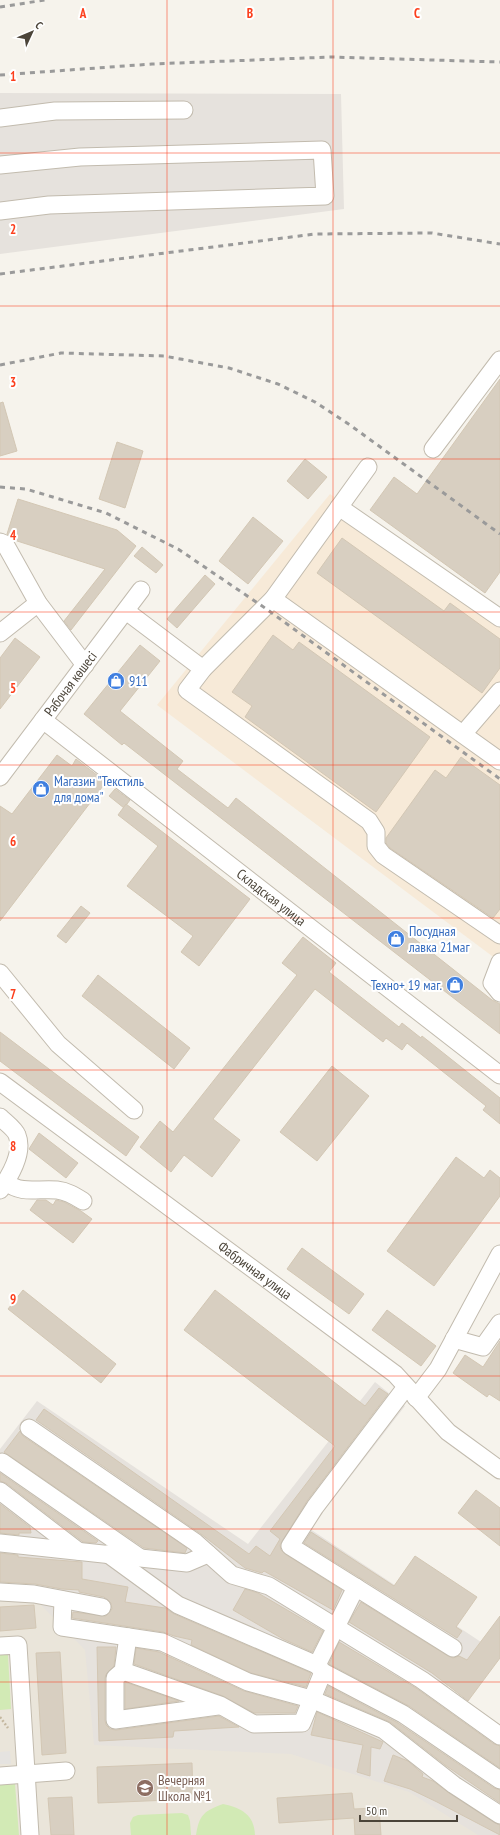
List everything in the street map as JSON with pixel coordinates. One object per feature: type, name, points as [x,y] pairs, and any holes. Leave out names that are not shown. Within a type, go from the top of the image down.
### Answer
[{"type":"street","points":[[0,118],[55,111],[184,110]]},
{"type":"street","points":[[0,165],[80,157],[322,150],[325,196],[49,205],[0,210]]},
{"type":"street","points":[[433,449],[500,360]]},
{"type":"street","points":[[368,467],[273,599],[203,669],[187,690],[369,821],[376,832],[376,846],[383,856],[500,935]]},
{"type":"street","points":[[339,507],[500,618]]},
{"type":"street","points":[[0,542],[5,544],[38,603],[85,665]]},
{"type":"street","name":"Рабочая көшесі","points":[[0,777],[141,590]]},
{"type":"street","points":[[273,599],[500,761]]},
{"type":"street","points":[[0,633],[38,603]]},
{"type":"street","points":[[126,611],[203,669]]},
{"type":"street","points":[[463,734],[500,691]]},
{"type":"street","name":"Складская улица","points":[[43,720],[500,1075]]},
{"type":"street","points":[[500,962],[492,983],[500,993]]},
{"type":"street","points":[[0,973],[58,1044],[134,1110]]},
{"type":"street","name":"Фабричная улица","points":[[0,1082],[395,1374],[448,1432],[500,1470]]},
{"type":"street","points":[[0,1117],[17,1134],[20,1150],[3,1186],[18,1190],[57,1190],[73,1194],[83,1202]]},
{"type":"street","points":[[453,1648],[290,1546],[315,1507],[411,1392],[438,1369],[500,1254]]},
{"type":"street","points":[[454,1339],[483,1347],[500,1323]]},
{"type":"street","points":[[29,1428],[195,1542],[232,1575],[269,1586],[422,1680],[500,1736]]},
{"type":"street","points":[[2,1462],[140,1558]]},
{"type":"street","points":[[0,1491],[79,1551]]},
{"type":"street","points":[[0,1543],[187,1562],[208,1554]]},
{"type":"street","points":[[108,1554],[178,1605],[320,1668],[403,1714],[500,1780]]},
{"type":"street","points":[[123,1670],[220,1705],[254,1724],[302,1723],[312,1699],[320,1668],[335,1626],[356,1587]]},
{"type":"street","points":[[0,1592],[34,1594],[102,1606]]},
{"type":"street","points":[[63,1600],[62,1627],[162,1642],[248,1682],[312,1699],[384,1730],[454,1785],[500,1815]]},
{"type":"street","points":[[128,1637],[123,1670],[115,1678],[115,1720],[220,1705]]},
{"type":"street","points":[[0,1646],[18,1644],[30,1835]]},
{"type":"street","points":[[0,1776],[66,1770]]},
{"type":"shaded area","points":[[0,93],[341,94],[344,209],[0,254]]},
{"type":"shaded area","points":[[330,494],[500,614],[500,962],[157,705]]},
{"type":"shaded area","points":[[375,1382],[405,1406],[310,1529],[481,1642],[446,1689],[500,1730],[500,1835],[478,1835],[409,1792],[291,1754],[94,1745],[85,1650],[37,1601],[0,1599],[0,1449],[37,1401],[248,1544]]},
{"type":"shaded area","points":[[0,1472],[500,1835],[0,1835]]},
{"type":"shaded area","points":[[10,1751],[11,1764],[0,1764],[0,1752]]},
{"type":"green space","points":[[0,1655],[8,1655],[11,1709],[0,1710]]},
{"type":"green space","points":[[15,1784],[19,1835],[0,1835],[0,1785]]},
{"type":"green space","points":[[223,1804],[241,1810],[245,1813],[252,1822],[255,1835],[196,1835],[201,1818],[211,1809]]},
{"type":"green space","points":[[182,1813],[188,1815],[191,1835],[131,1835],[130,1823],[133,1817],[138,1815]]},
{"type":"building","points":[[500,379],[500,572],[485,593],[370,510],[394,477],[417,494]]},
{"type":"building","points":[[3,402],[17,451],[0,456],[0,403]]},
{"type":"building","points":[[117,442],[143,451],[125,508],[99,499]]},
{"type":"building","points":[[305,459],[327,477],[308,499],[287,481]]},
{"type":"building","points":[[18,499],[117,530],[136,546],[71,630],[64,621],[105,569],[14,540],[7,534]]},
{"type":"building","points":[[253,517],[283,541],[248,584],[219,561]]},
{"type":"building","points":[[342,538],[444,611],[450,603],[500,639],[500,668],[482,693],[317,573]]},
{"type":"building","points":[[142,547],[163,565],[156,573],[134,556]]},
{"type":"building","points":[[205,575],[215,584],[177,628],[167,619]]},
{"type":"building","points":[[273,635],[293,650],[299,642],[430,737],[376,812],[245,717],[252,706],[232,692]]},
{"type":"building","points":[[15,638],[40,657],[0,709],[0,658]]},
{"type":"building","points":[[140,645],[160,661],[120,711],[183,761],[177,769],[228,808],[236,798],[492,1000],[500,1004],[500,1034],[124,743],[122,745],[84,714]]},
{"type":"building","points":[[57,755],[72,766],[76,759],[106,782],[0,921],[0,806],[12,814]]},
{"type":"building","points":[[461,757],[500,785],[500,909],[493,918],[390,848],[386,843],[386,838],[435,770],[446,778]]},
{"type":"building","points":[[115,789],[130,800],[124,808],[109,796]]},
{"type":"building","points":[[126,804],[250,899],[199,966],[181,952],[193,936],[127,886],[158,846],[118,815]]},
{"type":"building","points":[[81,906],[90,913],[66,943],[57,936]]},
{"type":"building","points":[[303,937],[336,963],[329,972],[399,1027],[402,1023],[421,1038],[422,1036],[500,1098],[500,1124],[483,1110],[486,1106],[407,1043],[402,1050],[386,1038],[383,1042],[315,989],[213,1119],[240,1140],[212,1177],[184,1155],[171,1172],[140,1147],[160,1121],[173,1132],[297,975],[282,963]]},
{"type":"building","points":[[98,975],[190,1048],[174,1069],[82,996]]},
{"type":"building","points":[[0,1032],[139,1137],[126,1156],[0,1061]]},
{"type":"building","points":[[332,1066],[369,1096],[317,1161],[280,1132]]},
{"type":"building","points":[[39,1133],[78,1163],[66,1178],[29,1149]]},
{"type":"building","points":[[456,1157],[484,1178],[490,1170],[500,1178],[500,1196],[434,1286],[387,1251]]},
{"type":"building","points":[[37,1200],[46,1200],[53,1205],[56,1200],[64,1202],[92,1219],[73,1243],[30,1210]]},
{"type":"building","points":[[302,1248],[364,1294],[349,1314],[287,1269]]},
{"type":"building","points":[[23,1290],[116,1364],[101,1383],[8,1309]]},
{"type":"building","points":[[215,1290],[365,1406],[379,1388],[388,1394],[307,1501],[280,1545],[281,1550],[285,1554],[342,1590],[333,1610],[264,1571],[262,1573],[245,1568],[201,1534],[36,1420],[44,1409],[249,1554],[256,1546],[270,1556],[280,1539],[270,1531],[335,1446],[184,1330]]},
{"type":"building","points":[[387,1310],[436,1346],[421,1366],[372,1330]]},
{"type":"building","points":[[500,1341],[500,1401],[489,1394],[487,1397],[453,1373],[465,1355],[483,1367]]},
{"type":"building","points":[[20,1431],[23,1436],[187,1548],[185,1553],[144,1548],[4,1452]]},
{"type":"building","points":[[0,1473],[98,1541],[96,1543],[83,1542],[6,1483],[0,1481]]},
{"type":"building","points":[[476,1490],[500,1508],[500,1546],[458,1513]]},
{"type":"building","points":[[0,1504],[30,1527],[31,1533],[19,1533],[19,1535],[0,1533]]},
{"type":"building","points":[[311,1532],[394,1586],[415,1556],[477,1597],[456,1627],[462,1631],[457,1638],[304,1543]]},
{"type":"building","points":[[0,1553],[18,1555],[18,1557],[82,1562],[82,1579],[128,1587],[125,1602],[165,1608],[174,1614],[311,1673],[306,1687],[251,1673],[191,1645],[192,1640],[163,1632],[72,1618],[73,1612],[106,1616],[112,1609],[111,1603],[104,1597],[79,1592],[79,1590],[62,1589],[35,1584],[0,1582]]},
{"type":"building","points":[[245,1589],[258,1593],[323,1631],[312,1652],[283,1639],[233,1610]]},
{"type":"building","points":[[361,1602],[448,1656],[453,1658],[459,1656],[467,1660],[500,1616],[500,1658],[468,1701],[432,1673],[349,1622]]},
{"type":"building","points":[[34,1605],[36,1628],[0,1631],[0,1607]]},
{"type":"building","points":[[339,1642],[416,1688],[494,1744],[500,1746],[500,1768],[409,1706],[329,1664]]},
{"type":"building","points":[[97,1647],[116,1647],[114,1666],[106,1674],[105,1678],[105,1720],[106,1725],[110,1729],[116,1730],[219,1716],[239,1727],[174,1731],[173,1737],[99,1741]]},
{"type":"building","points":[[136,1648],[159,1652],[244,1691],[298,1706],[295,1713],[254,1713],[223,1696],[134,1664]]},
{"type":"building","points":[[60,1652],[66,1753],[42,1755],[36,1653]]},
{"type":"building","points":[[125,1682],[179,1701],[125,1709]]},
{"type":"building","points":[[328,1686],[398,1723],[494,1788],[500,1790],[500,1803],[445,1765],[390,1722],[325,1694]]},
{"type":"building","points":[[317,1712],[383,1742],[380,1749],[371,1747],[370,1776],[357,1772],[363,1745],[311,1735]]},
{"type":"building","points":[[393,1755],[408,1761],[423,1774],[422,1777],[433,1781],[449,1793],[500,1825],[500,1835],[410,1789],[384,1781]]},
{"type":"building","name":"Вечерняя Школа №1","points":[[192,1763],[193,1799],[98,1803],[97,1767]]},
{"type":"building","points":[[352,1793],[354,1809],[379,1808],[381,1835],[355,1835],[354,1818],[279,1823],[277,1798]]},
{"type":"building","points":[[72,1797],[74,1835],[51,1835],[48,1798]]},
{"type":"railway","points":[[0,7],[45,0]]},
{"type":"railway","points":[[0,75],[152,64],[331,57],[500,62]]},
{"type":"railway","points":[[0,274],[315,234],[432,233],[500,244]]},
{"type":"railway","points":[[0,365],[61,353],[164,356],[229,368],[278,384],[315,402],[350,425],[500,534]]},
{"type":"railway","points":[[0,487],[26,489],[106,513],[178,549],[265,608],[500,779]]},
{"type":"place","name":"911","points":[[116,681]]},
{"type":"place","name":"Магазин \"Текстиль для дома\"","points":[[41,789]]},
{"type":"place","name":"Посудная лавка 21маг","points":[[396,939]]},
{"type":"place","name":"Техно+ 19 маг.","points":[[455,985]]},
{"type":"place","name":"Вечерняя Школа №1","points":[[145,1788]]}]
